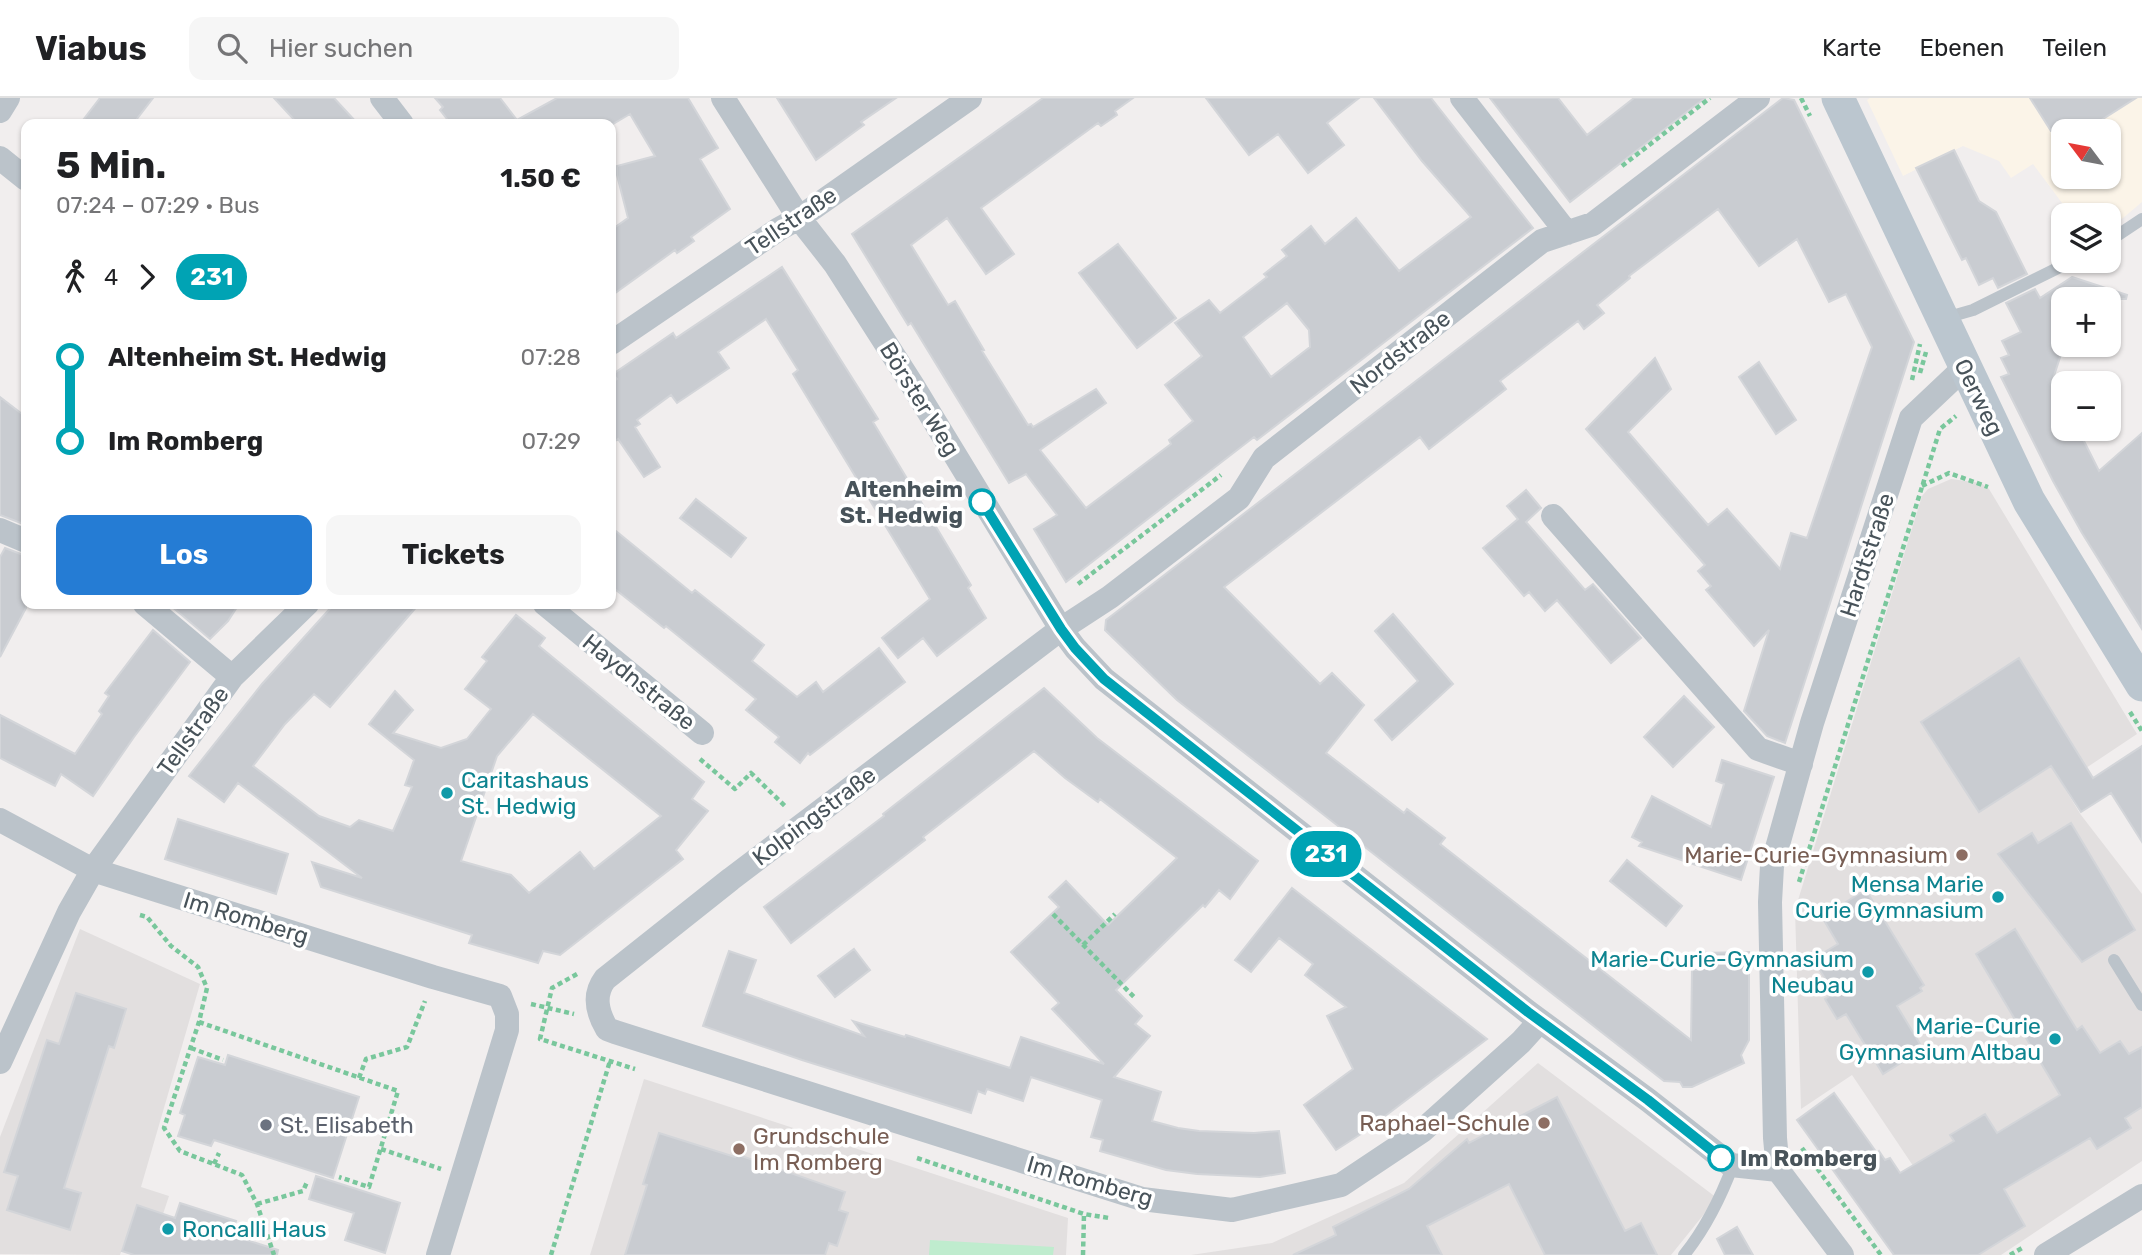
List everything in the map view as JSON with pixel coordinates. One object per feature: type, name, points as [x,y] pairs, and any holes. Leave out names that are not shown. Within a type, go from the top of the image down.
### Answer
[{"type":"main road","name":"Oerweg","points":[[1838,98],[2029,501],[2142,685]]},
{"type":"street","points":[[0,111],[8,98]]},
{"type":"street","points":[[382,98],[398,119]]},
{"type":"street","name":"Börster Weg","points":[[723,98],[799,218],[835,264],[913,386],[1061,629],[1104,679],[1540,1021],[1732,1165]]},
{"type":"street","name":"Tellstraße","points":[[616,340],[799,218],[970,98]]},
{"type":"street","points":[[1462,98],[1567,233]]},
{"type":"street","name":"Nordstraße","points":[[1061,629],[1110,597],[1239,498],[1264,458],[1542,241],[1593,224],[1758,98]]},
{"type":"street","points":[[0,158],[21,175]]},
{"type":"street","name":"Hardtstraße","points":[[1778,1170],[1770,902],[1772,866],[1801,764],[1911,418],[1965,367]]},
{"type":"street","points":[[1553,516],[1758,749],[1801,764]]},
{"type":"street","points":[[0,530],[21,539]]},
{"type":"street","points":[[151,609],[232,677]]},
{"type":"street","name":"Tellstraße","points":[[0,1062],[69,912],[93,870],[232,677],[302,609]]},
{"type":"street","name":"Haydnstraße","points":[[551,609],[702,733]]},
{"type":"street","name":"Kolpingstraße","points":[[602,1020],[596,1000],[598,988],[605,979],[731,879],[1061,629]]},
{"type":"street","name":"Im Romberg","points":[[0,820],[93,870],[500,996]]},
{"type":"street","points":[[438,1255],[508,1030],[507,1013],[500,996]]},
{"type":"street","name":"Im Romberg","points":[[602,1020],[607,1028],[626,1036],[1082,1181],[1142,1199],[1232,1210],[1341,1185],[1422,1131],[1521,1042],[1540,1021]]},
{"type":"street","points":[[1732,1165],[1778,1170],[1842,1255]]},
{"type":"street","points":[[2046,1255],[2142,1196]]},
{"type":"lane","points":[[2121,233],[2142,219]]},
{"type":"lane","points":[[1942,319],[1973,310],[2051,271]]},
{"type":"lane","points":[[2113,960],[2142,1005]]},
{"type":"lane","points":[[1684,1255],[1709,1217],[1732,1165]]},
{"type":"path","points":[[1797,887],[1940,429],[1957,415],[1982,402]]},
{"type":"path","points":[[1921,486],[1949,473],[1993,489]]},
{"type":"path","points":[[702,733],[689,750],[735,789],[751,773],[790,810]]},
{"type":"path","points":[[136,913],[147,918],[171,946],[198,967],[207,988],[199,1022],[164,1128],[180,1151],[242,1175],[257,1204],[274,1255]]},
{"type":"path","points":[[1053,914],[1136,999]]},
{"type":"path","points":[[1083,945],[1115,914]]},
{"type":"path","points":[[583,970],[552,988],[540,1039],[647,1072]]},
{"type":"path","points":[[359,1078],[366,1059],[408,1047],[433,977]]},
{"type":"path","points":[[500,996],[602,1020]]},
{"type":"path","points":[[199,1022],[397,1091],[369,1187],[339,1177]]},
{"type":"path","points":[[191,1048],[223,1060]]},
{"type":"path","points":[[551,1255],[610,1061]]},
{"type":"path","points":[[1799,1146],[1881,1255]]},
{"type":"path","points":[[381,1149],[421,1163]]},
{"type":"path","points":[[214,1164],[219,1153]]},
{"type":"path","points":[[915,1157],[1084,1214],[1113,1218]]},
{"type":"path","points":[[1082,1181],[1083,1255]]},
{"type":"path","points":[[257,1204],[303,1191],[307,1182]]},
{"type":"shaded area","points":[[1870,98],[2142,98],[2142,202],[2121,219],[2121,203],[2062,203],[2052,189],[2121,189],[2121,119],[2051,119],[2051,188],[2033,164],[2011,178],[1999,161],[1963,146],[1903,176],[1867,100]]},
{"type":"shaded area","name":"Marie-Curie-Gymnasium","points":[[1951,479],[1981,483],[1989,489],[2137,734],[2062,784],[2081,815],[2142,894],[2142,1161],[2001,1255],[1973,1255],[1852,1075],[1801,1109],[1795,910],[1922,496],[1928,489]]},
{"type":"shaded area","points":[[80,929],[200,984],[141,1187],[169,1196],[163,1214],[137,1206],[120,1255],[0,1254],[0,1137]]},
{"type":"shaded area","name":"Raphael-Schule","points":[[1538,1063],[1717,1198],[1671,1255],[1191,1255],[1272,1243],[1404,1183]]},
{"type":"shaded area","name":"Grundschule Im Romberg","points":[[644,1079],[1068,1218],[1066,1255],[590,1255]]},
{"type":"green space","points":[[930,1240],[1054,1247],[1053,1255],[929,1255]]},
{"type":"building","points":[[100,98],[153,98],[137,119],[84,119]]},
{"type":"building","points":[[274,98],[334,98],[353,119],[293,119]]},
{"type":"building","points":[[435,98],[500,98],[516,119],[447,119],[440,110],[443,107]]},
{"type":"building","points":[[557,98],[688,98],[718,148],[700,159],[730,209],[691,237],[694,241],[677,253],[675,250],[616,292],[616,226],[628,218],[617,166],[655,156],[630,114],[616,122],[616,119],[519,119]]},
{"type":"building","points":[[777,98],[896,98],[861,122],[864,125],[816,160]]},
{"type":"building","points":[[1043,98],[1133,98],[1115,111],[1117,115],[1101,126],[1098,123],[981,208],[1014,254],[986,274],[947,218],[911,245],[948,305],[955,301],[1028,425],[1033,427],[1096,389],[1106,403],[1040,450],[1086,508],[1171,444],[1169,440],[1193,421],[1165,385],[1202,356],[1175,323],[1209,300],[1220,313],[1267,277],[1264,274],[1287,256],[1282,250],[1311,226],[1325,244],[1356,218],[1399,271],[1471,217],[1422,161],[1374,98],[1431,98],[1533,228],[1257,440],[1254,437],[1066,582],[1034,529],[1057,515],[1026,474],[1009,483],[911,323],[908,325],[852,234]],"holes":[[[1287,303],[1309,330],[1310,347],[1271,377],[1243,337]]]},
{"type":"building","points":[[1206,98],[1359,98],[1327,123],[1344,145],[1308,173],[1278,134],[1249,155]]},
{"type":"building","points":[[1490,98],[1558,98],[1587,135],[1634,98],[1705,98],[1570,202]]},
{"type":"building","points":[[1783,98],[1794,100],[1914,342],[1785,743],[1767,736],[1744,711],[1769,630],[1754,646],[1706,590],[1711,586],[1698,571],[1705,565],[1586,429],[1655,358],[1671,389],[1628,432],[1708,525],[1727,509],[1780,569],[1791,533],[1807,538],[1872,347],[1846,294],[1829,302],[1797,239],[1759,266],[1718,209],[1629,276],[1630,278],[1597,305],[1604,313],[1584,329],[1578,321],[1500,381],[1506,389],[1429,449],[1420,437],[1224,587],[1320,684],[1332,673],[1364,705],[1326,753],[1404,813],[1407,809],[1445,838],[1440,844],[1691,1040],[1692,970],[1700,970],[1700,953],[1749,952],[1749,1040],[1741,1055],[1744,1063],[1692,1087],[1683,1087],[1680,1082],[1664,1081],[1177,700],[1105,630],[1106,620]]},
{"type":"building","points":[[2030,98],[2136,98],[2103,119],[2051,119],[2051,131]]},
{"type":"building","points":[[1954,150],[1979,201],[1996,212],[2027,274],[1998,288],[1993,278],[1979,285],[1966,258],[1962,260],[1916,168]]},
{"type":"building","points":[[1118,244],[1176,318],[1137,348],[1079,273]]},
{"type":"building","points":[[782,267],[878,419],[873,422],[971,585],[968,588],[986,618],[937,656],[923,638],[898,658],[882,638],[930,599],[793,374],[798,370],[766,319],[718,352],[729,368],[677,403],[671,395],[637,420],[640,424],[635,427],[660,467],[644,477],[618,439],[616,440],[616,372],[673,333],[676,338]]},
{"type":"building","points":[[2072,277],[2103,287],[2057,287]]},
{"type":"building","points":[[2035,289],[2040,298],[2051,291],[2051,357],[2060,357],[2056,371],[2051,371],[2051,441],[2084,441],[2099,471],[2142,433],[2142,629],[2082,533],[2001,377],[2009,374],[2001,358],[2009,355],[2002,341],[2021,332],[2006,303]]},
{"type":"building","points":[[1759,362],[1796,420],[1776,434],[1739,377]]},
{"type":"building","points":[[0,397],[21,413],[21,523],[0,515]]},
{"type":"building","points":[[1526,490],[1541,508],[1526,522],[1585,590],[1593,584],[1641,638],[1611,663],[1557,600],[1545,611],[1529,592],[1524,596],[1483,548],[1518,519],[1507,506]]},
{"type":"building","points":[[696,499],[746,538],[731,557],[680,518]]},
{"type":"building","points":[[616,531],[692,593],[695,590],[764,645],[752,661],[797,697],[816,682],[823,692],[879,648],[905,682],[810,755],[808,753],[800,763],[775,742],[779,737],[746,710],[756,699],[666,626],[664,628],[616,590]]},
{"type":"building","points":[[5,548],[21,554],[21,609],[25,609],[0,657],[0,557]]},
{"type":"building","points":[[175,609],[236,609],[210,639]]},
{"type":"building","name":"Caritashaus St. Hedwig","points":[[330,609],[415,609],[330,707],[314,694],[285,724],[253,766],[319,816],[350,827],[359,820],[393,831],[412,787],[405,785],[414,760],[369,724],[395,691],[413,710],[393,733],[441,748],[467,739],[491,709],[465,689],[487,661],[482,657],[516,615],[545,638],[539,646],[704,782],[692,799],[708,811],[676,850],[683,859],[560,955],[543,951],[538,963],[469,943],[472,935],[321,887],[312,862],[362,878],[238,783],[224,802],[189,776],[262,684]],"holes":[[[533,714],[661,816],[594,869],[580,852],[529,893],[511,875],[461,861],[497,756]]]},
{"type":"building","points":[[1393,614],[1453,684],[1392,740],[1375,720],[1418,681],[1375,631]]},
{"type":"building","points":[[153,630],[190,662],[93,796],[61,774],[55,786],[0,758],[0,715],[75,754],[102,714],[99,711],[109,696],[105,693]]},
{"type":"building","points":[[2019,658],[2093,778],[2142,746],[2142,842],[2111,793],[2081,812],[2051,766],[1979,812],[1921,722]]},
{"type":"building","points":[[1044,688],[1097,738],[1258,861],[1230,899],[1219,890],[1205,907],[1203,905],[1116,990],[1142,1016],[1135,1024],[1150,1036],[1114,1077],[1161,1092],[1152,1121],[1199,1131],[1279,1131],[1285,1173],[1260,1177],[1197,1174],[1166,1170],[1100,1151],[1103,1140],[1091,1137],[1102,1100],[1031,1077],[1023,1101],[987,1089],[985,1094],[978,1091],[971,1113],[703,1026],[729,951],[756,960],[744,993],[864,1036],[853,1021],[1010,1068],[1021,1037],[1104,1064],[1052,1009],[1059,1003],[1011,952],[1059,907],[1049,897],[1066,881],[1108,925],[1177,858],[1100,799],[1098,802],[1065,778],[1034,751],[923,837],[925,840],[791,943],[764,907],[884,816],[883,814]]},
{"type":"building","points":[[1684,696],[1714,727],[1673,767],[1644,737]]},
{"type":"building","points":[[1722,760],[1774,777],[1741,880],[1639,846],[1642,842],[1632,837],[1652,796],[1711,827],[1724,784],[1716,781]]},
{"type":"building","points":[[178,819],[288,854],[276,894],[165,859]]},
{"type":"building","points":[[2071,823],[2135,930],[2082,962],[1998,854],[2032,833],[2038,843]]},
{"type":"building","points":[[1627,860],[1682,906],[1666,926],[1610,881]]},
{"type":"building","points":[[1292,888],[1487,1039],[1336,1150],[1304,1105],[1353,1069],[1327,1016],[1346,1007],[1305,975],[1313,964],[1279,938],[1251,972],[1235,960]]},
{"type":"building","name":"Marie-Curie-Gymnasium Neubau","points":[[1862,892],[1867,892],[1924,985],[1920,988],[1922,991],[1897,1006],[1923,1049],[1883,1074],[1846,1014],[1837,1019],[1825,999],[1834,993],[1813,959],[1838,944],[1822,917]]},
{"type":"building","name":"Marie-Curie Gymnasium Altbau","points":[[2015,929],[2077,1030],[2082,1026],[2100,1053],[2120,1041],[2129,1054],[2142,1047],[2142,1107],[2125,1118],[2131,1128],[2097,1149],[2090,1138],[2004,1189],[2025,1226],[1978,1255],[1894,1255],[1797,1120],[1834,1093],[1877,1153],[1879,1151],[1885,1160],[1890,1158],[1900,1173],[1954,1141],[1950,1135],[1985,1114],[1997,1133],[2060,1095],[1976,954]]},
{"type":"building","points":[[854,949],[870,970],[835,997],[818,976]]},
{"type":"building","points":[[76,993],[126,1009],[114,1048],[109,1046],[64,1188],[81,1193],[70,1230],[7,1210],[18,1176],[4,1172],[47,1040],[59,1044]]},
{"type":"building","name":"St. Elisabeth","points":[[228,1055],[359,1097],[333,1178],[214,1140],[211,1146],[178,1136],[185,1115],[180,1113],[198,1057],[225,1065]]},
{"type":"building","points":[[1557,1097],[1625,1231],[1641,1223],[1657,1255],[1545,1255],[1509,1184],[1427,1226],[1442,1255],[1293,1255],[1336,1235],[1333,1227],[1409,1189],[1467,1139],[1469,1143]]},
{"type":"building","points":[[659,1133],[735,1157],[736,1154],[845,1192],[839,1210],[848,1213],[837,1246],[829,1243],[825,1255],[625,1255],[647,1185],[643,1184]]},
{"type":"building","points":[[316,1176],[400,1203],[385,1253],[345,1240],[354,1213],[309,1199]]},
{"type":"building","name":"Roncalli Haus","points":[[180,1203],[236,1221],[231,1235],[278,1250],[277,1255],[134,1255],[122,1251],[137,1205],[175,1218]]},
{"type":"building","points":[[1737,1227],[1753,1255],[1725,1255],[1717,1239]]},
{"type":"bus line","name":"231","points":[[982,502],[1061,629],[1104,679],[1528,1012],[1648,1100],[1721,1158]]},
{"type":"place","name":"Altenheim St. Hedwig","points":[[982,502]]},
{"type":"place","name":"Caritashaus St. Hedwig","points":[[447,793]]},
{"type":"place","name":"Marie-Curie-Gymnasium","points":[[1962,855]]},
{"type":"place","name":"Mensa Marie Curie Gymnasium","points":[[1998,897]]},
{"type":"place","name":"Marie-Curie-Gymnasium Neubau","points":[[1868,972]]},
{"type":"place","name":"Marie-Curie Gymnasium Altbau","points":[[2055,1039]]},
{"type":"place","name":"Raphael-Schule","points":[[1544,1123]]},
{"type":"place","name":"St. Elisabeth","points":[[266,1125]]},
{"type":"place","name":"Grundschule Im Romberg","points":[[739,1149]]},
{"type":"place","name":"Im Romberg","points":[[1721,1158]]},
{"type":"place","name":"Roncalli Haus","points":[[168,1229]]}]
